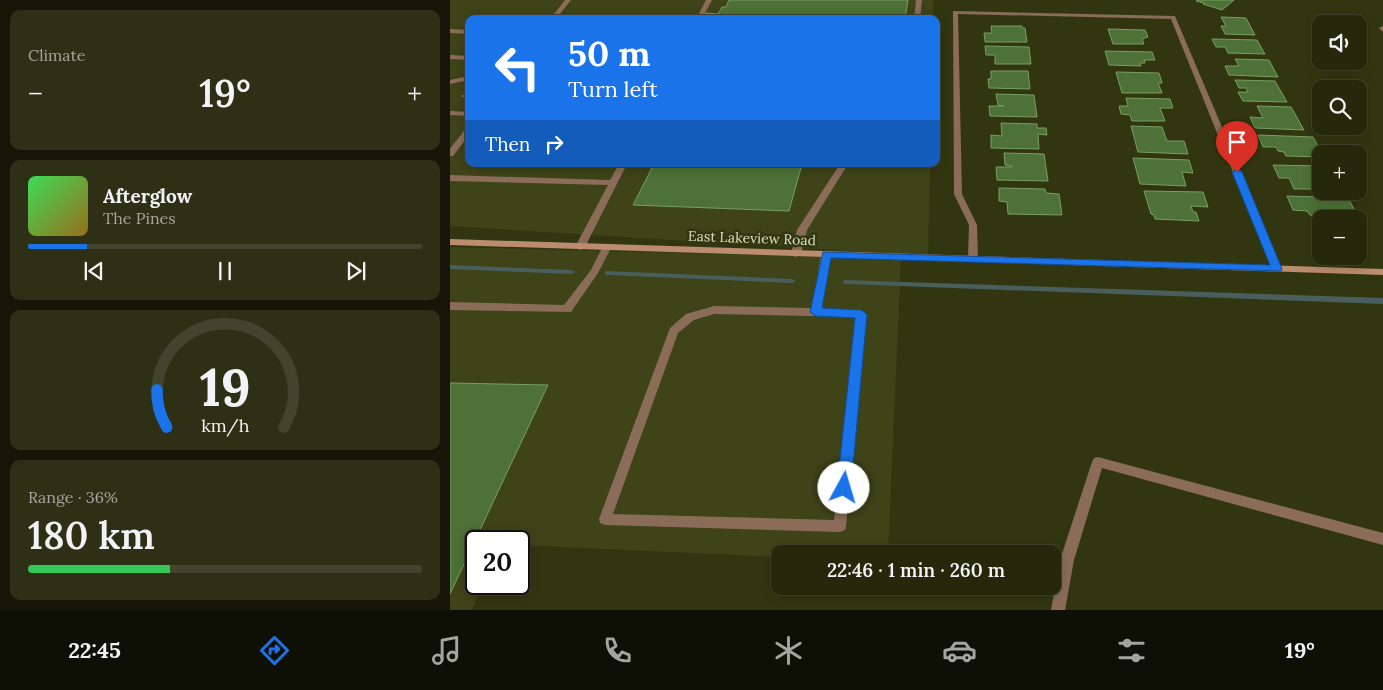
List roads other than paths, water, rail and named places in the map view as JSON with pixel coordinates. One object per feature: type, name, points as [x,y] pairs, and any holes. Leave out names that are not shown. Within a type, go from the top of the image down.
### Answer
[{"type":"street","points":[[556,15],[568,0]]},
{"type":"street","points":[[701,15],[709,0]]},
{"type":"street","points":[[917,15],[919,0]]},
{"type":"street","points":[[973,259],[973,225],[958,194],[955,12],[1173,17],[1277,269]]},
{"type":"street","points":[[450,32],[465,32]]},
{"type":"street","points":[[450,57],[465,58]]},
{"type":"street","points":[[450,82],[465,80]]},
{"type":"street","points":[[450,113],[465,114]]},
{"type":"street","points":[[450,154],[465,135]]},
{"type":"street","points":[[580,247],[621,167]]},
{"type":"street","points":[[796,254],[802,230],[842,167]]},
{"type":"street","points":[[450,178],[613,183]]},
{"type":"street","name":"East Lakeview Road","points":[[450,242],[1383,272]]},
{"type":"street","points":[[450,306],[568,309],[595,271],[606,248]]},
{"type":"street","points":[[816,312],[826,255]]},
{"type":"street","points":[[714,310],[816,312],[861,314],[840,526],[604,519],[674,331],[690,317],[714,310]]},
{"type":"street","points":[[1058,610],[1067,560],[1098,462],[1383,539]]},
{"type":"waterway","points":[[450,267],[571,272]]},
{"type":"waterway","points":[[609,273],[792,281]]},
{"type":"waterway","points":[[847,282],[1383,301]]}]
